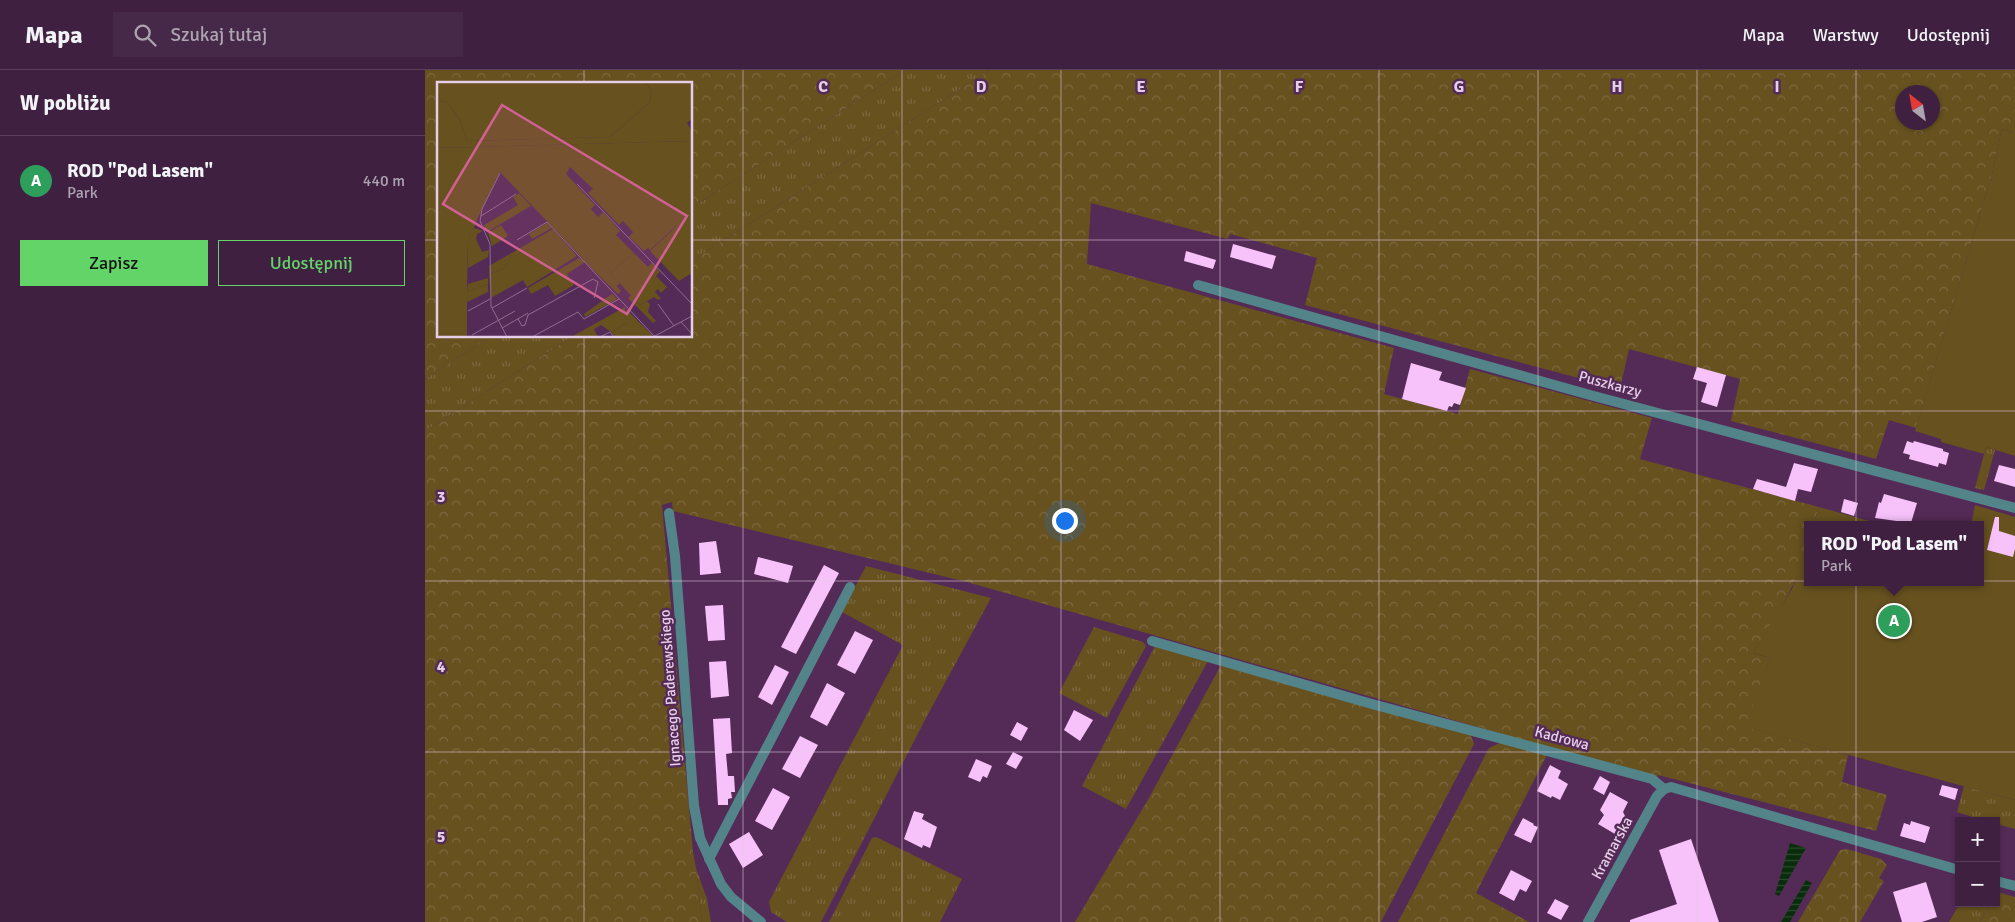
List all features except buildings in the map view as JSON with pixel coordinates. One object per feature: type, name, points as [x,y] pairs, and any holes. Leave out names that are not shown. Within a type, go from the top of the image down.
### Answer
[{"type":"street","name":"Puszkarzy","points":[[1198,285],[1590,395],[2015,508]]},
{"type":"street","name":"Ignacego Paderewskiego","points":[[669,513],[675,556],[694,806],[700,838],[725,892],[761,922]]},
{"type":"street","points":[[709,859],[850,587]]},
{"type":"street","name":"Kadrowa","points":[[1152,641],[1362,701],[1652,779],[1664,789],[1680,790],[1955,869]]},
{"type":"street","name":"Kramarska","points":[[1588,922],[1657,796],[1664,789]]},
{"type":"street","points":[[2000,882],[2015,886]]},
{"type":"green space","points":[[425,70],[905,70],[693,207],[693,82],[437,82],[437,338],[489,338],[425,379]]},
{"type":"green space","points":[[905,70],[990,70],[693,260],[693,207]]},
{"type":"green space","points":[[990,70],[2015,70],[2015,133],[2002,129],[1991,178],[1916,428],[1889,420],[1876,459],[1731,421],[1740,379],[1629,349],[1620,389],[1305,305],[1317,258],[1230,234],[1228,239],[1091,203],[1087,264],[1394,348],[1384,394],[1458,414],[1470,369],[1652,418],[1640,459],[1819,507],[1814,521],[1804,521],[1804,555],[1797,576],[1781,608],[1753,653],[1770,658],[1746,727],[1848,755],[1842,782],[1887,795],[1876,831],[1658,775],[1657,778],[967,582],[673,511],[672,502],[662,505],[693,852],[702,922],[425,922],[425,431],[570,338],[693,338],[693,260]]},
{"type":"green space","points":[[2002,129],[2015,133],[2015,456],[1986,447],[1984,454],[1941,442],[1941,439],[1915,431],[1991,178]]},
{"type":"green space","points":[[489,338],[570,338],[425,431],[425,379]]},
{"type":"green space","points":[[1986,447],[1995,450],[1984,490],[1975,488]]},
{"type":"green space","points":[[1975,505],[2015,517],[2015,800],[1745,727],[1770,658],[1753,653],[1792,589],[1804,554],[1804,586],[1984,586],[1984,521],[1972,521]]},
{"type":"green space","points":[[1819,507],[1869,521],[1814,521]]},
{"type":"green space","points":[[866,566],[991,598],[927,716],[821,922],[787,922],[771,912],[769,902],[903,645],[842,612]]},
{"type":"green space","points":[[1094,627],[1143,642],[1146,646],[1107,718],[1059,693]]},
{"type":"green space","points":[[1155,646],[1208,661],[1126,809],[1082,786]]},
{"type":"green space","points":[[1221,665],[1470,733],[1474,744],[1381,922],[1075,922],[1149,798]]},
{"type":"green space","points":[[1502,742],[1548,753],[1476,893],[1529,922],[1398,922],[1489,748]]},
{"type":"green space","points":[[1964,786],[2015,800],[2015,829],[2000,825],[2000,817],[1973,817],[1957,812]]},
{"type":"green space","points":[[876,837],[962,879],[940,922],[829,922],[872,838]]},
{"type":"green space","points":[[1847,849],[1881,859],[1887,865],[1879,878],[1884,881],[1860,922],[1798,922],[1840,850]]},
{"type":"green space","points":[[696,868],[707,899],[711,922],[702,922]]},
{"type":"green space","points":[[2000,893],[2015,897],[2015,922],[1980,922],[1989,907],[2000,907]]},
{"type":"green space","points":[[1958,907],[1989,907],[1980,922],[1949,922]]},
{"type":"shaded area","points":[[1790,843],[1806,848],[1779,896],[1775,894]]},
{"type":"shaded area","points":[[1806,880],[1812,883],[1790,922],[1781,922]]},
{"type":"place","name":"ROD \"Pod Lasem\"","points":[[1894,621]]}]
